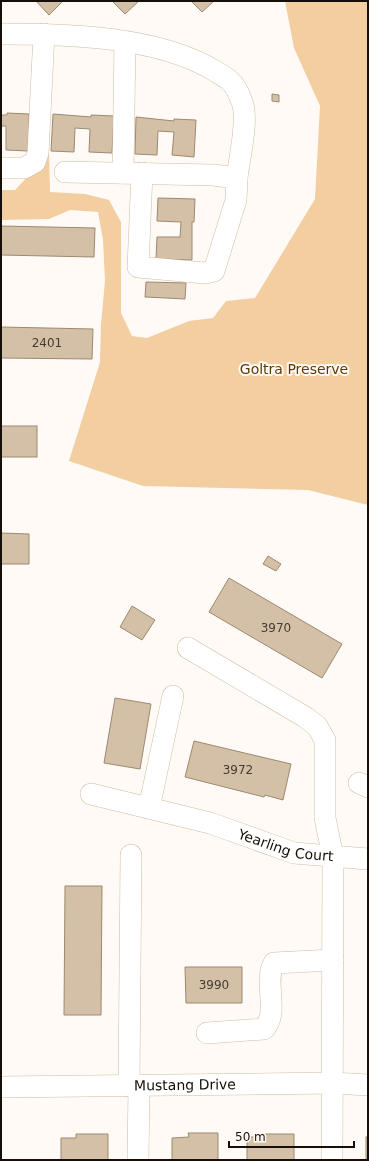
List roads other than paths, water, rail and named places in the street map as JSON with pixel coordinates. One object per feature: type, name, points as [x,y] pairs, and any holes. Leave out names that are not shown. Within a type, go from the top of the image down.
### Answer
[{"type":"street","points":[[1,34],[44,34],[125,42],[171,52],[203,64],[231,81],[243,103],[244,126],[237,178],[236,200],[214,271],[205,274],[138,267],[125,42]]},
{"type":"street","points":[[1,168],[24,168],[35,162],[38,153],[44,34]]},
{"type":"street","points":[[65,172],[213,175],[237,178]]},
{"type":"street","points":[[188,648],[305,717],[317,726],[324,740],[325,818],[333,858],[368,859]]},
{"type":"street","points":[[148,808],[173,696]]},
{"type":"street","name":"Yearling Court","points":[[90,794],[210,823],[294,853],[333,858],[332,1160]]},
{"type":"street","points":[[131,855],[134,1086],[138,1160]]},
{"type":"street","points":[[207,1033],[264,1029],[269,1025],[271,1012],[270,970],[274,963],[333,960]]},
{"type":"street","name":"Mustang Drive","points":[[1,1088],[333,1083],[368,1085]]},
{"type":"park label","name":"Goltra Preserve","points":[[294,369]]}]
